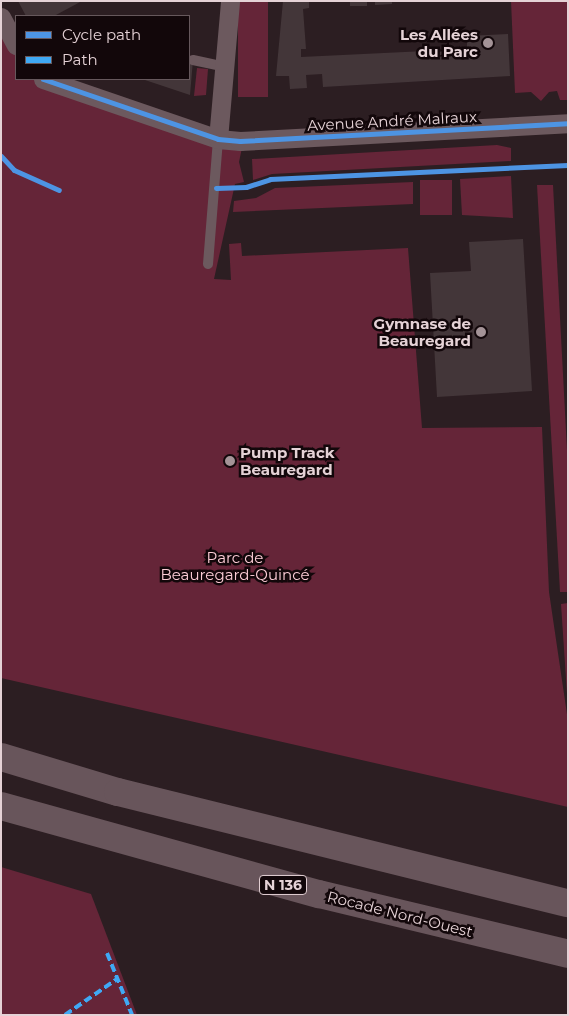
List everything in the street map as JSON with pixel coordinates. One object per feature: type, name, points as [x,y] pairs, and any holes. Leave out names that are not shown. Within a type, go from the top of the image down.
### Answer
[{"type":"highway","points":[[1,757],[118,792],[568,903]]},
{"type":"highway","name":"Rocade Nord-Ouest","points":[[1,806],[319,894],[568,954]]},
{"type":"street","points":[[218,139],[230,1]]},
{"type":"street","points":[[1,17],[15,43]]},
{"type":"street","name":"Avenue André Malraux","points":[[46,80],[218,139],[240,141],[568,123]]},
{"type":"lane","points":[[193,60],[225,66]]},
{"type":"lane","points":[[208,264],[218,139]]},
{"type":"green space","points":[[238,1],[268,1],[268,97],[238,97]]},
{"type":"green space","points":[[511,1],[568,1],[568,100],[560,100],[557,91],[549,92],[541,101],[531,92],[515,93]]},
{"type":"green space","name":"Parc de Beauregard-Quincé","points":[[1,15],[15,41],[15,80],[65,80],[243,143],[239,162],[244,182],[235,184],[214,279],[231,280],[229,244],[241,243],[242,256],[408,248],[422,428],[542,427],[549,592],[568,721],[568,807],[1,678]]},
{"type":"green space","points":[[197,68],[208,69],[206,95],[194,96]]},
{"type":"green space","points":[[497,145],[511,148],[511,161],[272,174],[253,180],[252,159]]},
{"type":"green space","points":[[511,176],[513,218],[462,215],[460,179]]},
{"type":"green space","points":[[420,180],[452,180],[452,215],[420,215]]},
{"type":"green space","points":[[413,182],[413,204],[233,212],[234,201],[256,198],[275,188]]},
{"type":"green space","points":[[537,185],[553,185],[568,469],[568,592],[560,592]]},
{"type":"green space","points":[[568,603],[568,709],[561,604]]},
{"type":"green space","points":[[1,867],[91,894],[137,1015],[1,1015]]},
{"type":"building","points":[[18,1],[82,1],[56,15],[25,15]]},
{"type":"building","name":"Les Allées du Parc","points":[[283,1],[309,1],[309,8],[303,9],[306,49],[301,49],[301,57],[467,49],[467,36],[508,34],[510,76],[323,87],[322,74],[306,75],[307,88],[290,89],[289,76],[276,76]]},
{"type":"building","points":[[350,1],[367,1],[367,6],[350,6]]},
{"type":"building","points":[[375,1],[392,1],[392,4],[375,5]]},
{"type":"building","points":[[190,58],[193,60],[190,95],[145,80],[190,80]]},
{"type":"building","name":"Gymnase de Beauregard","points":[[523,239],[532,391],[437,397],[430,273],[471,271],[469,242]]},
{"type":"marked path","points":[[107,953],[132,1015]]},
{"type":"marked path","points":[[65,1015],[117,979]]},
{"type":"cycle path","points":[[46,80],[218,139],[240,141],[568,123]]},
{"type":"cycle path","points":[[1,156],[14,170],[59,190]]},
{"type":"cycle path","points":[[216,188],[246,187],[270,179],[568,165]]},
{"type":"place","name":"Les Allées du Parc","points":[[488,43]]},
{"type":"place","name":"Gymnase de Beauregard","points":[[481,332]]},
{"type":"place","name":"Pump Track Beauregard","points":[[230,461]]}]
